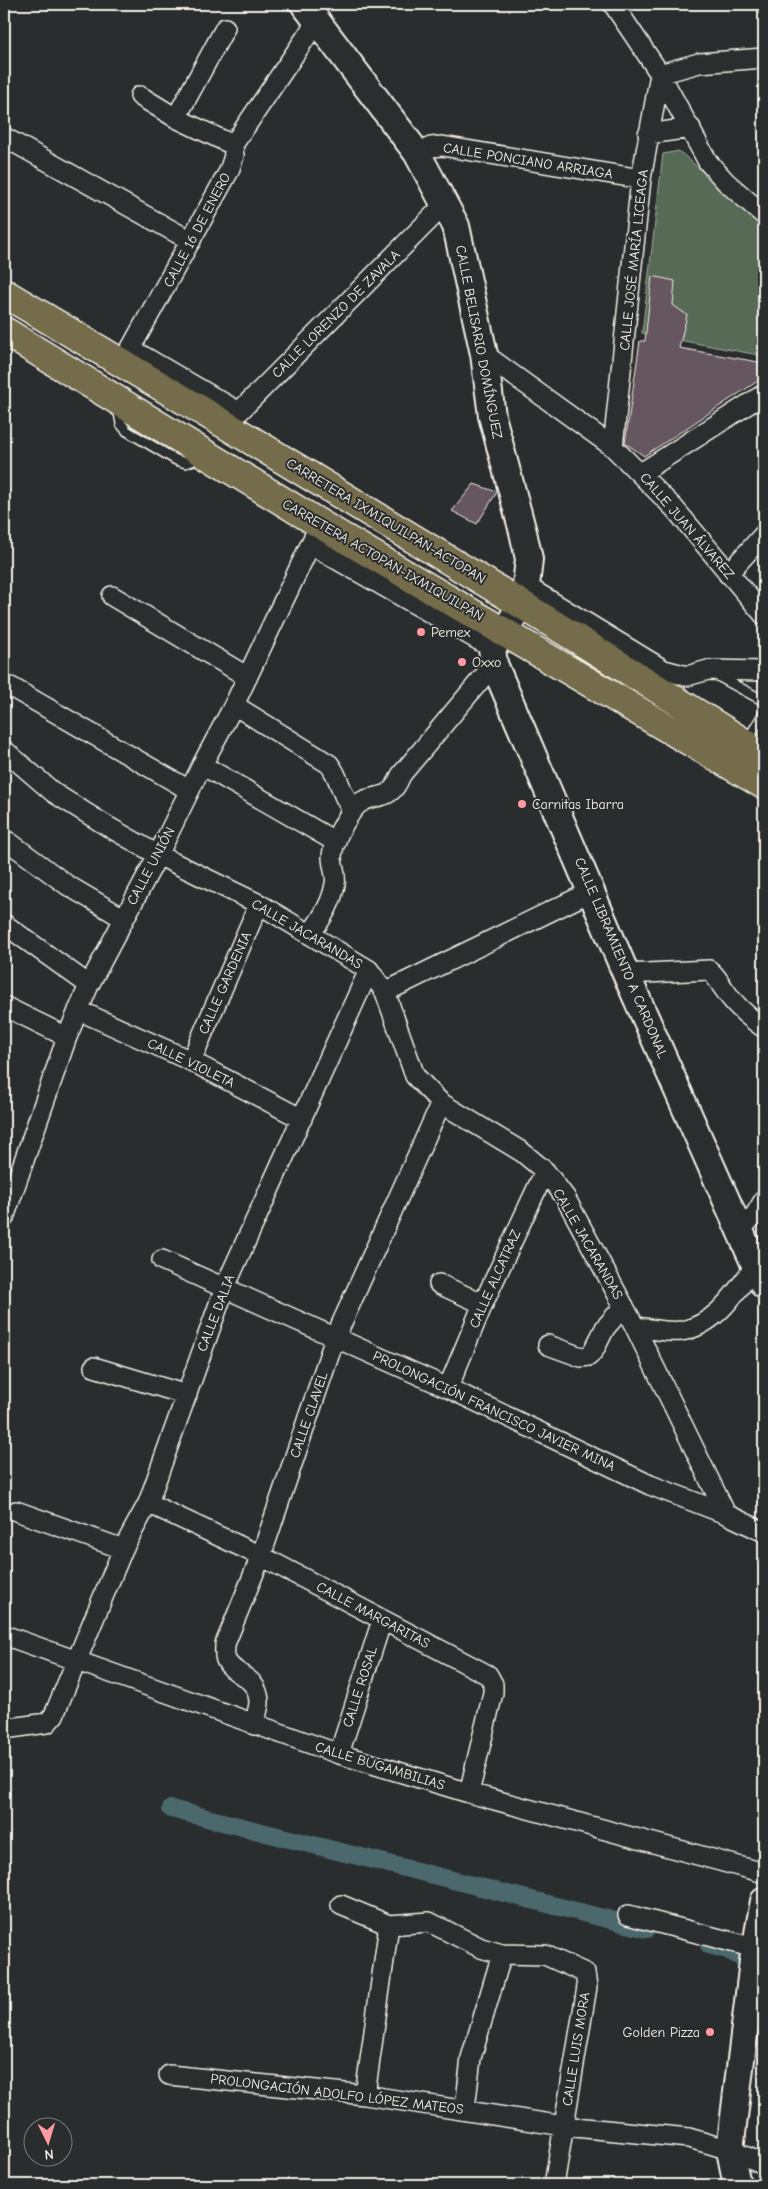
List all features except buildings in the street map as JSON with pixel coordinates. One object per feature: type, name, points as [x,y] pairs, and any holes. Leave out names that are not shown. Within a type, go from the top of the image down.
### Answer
[{"type":"main road","name":"CARRETERA IXMIQUILPAN-ACTOPAN","points":[[4,293],[126,357],[233,418],[524,595],[755,749]]},
{"type":"main road","name":"CARRETERA ACTOPAN-IXMIQUILPAN","points":[[4,331],[207,454],[315,535],[497,648],[764,785]]},
{"type":"street","points":[[612,4],[660,74],[708,162],[726,182],[764,215]]},
{"type":"street","name":"CALLE 16 DE ENERO","points":[[126,357],[229,171],[234,156],[233,145],[311,9]]},
{"type":"street","name":"CALLE BELISARIO DOMÍNGUEZ","points":[[311,9],[416,153],[456,226],[484,354],[492,416],[524,532],[529,559],[524,595]]},
{"type":"street","points":[[176,118],[225,28]]},
{"type":"street","points":[[660,74],[699,63],[764,58]]},
{"type":"street","name":"CALLE JOSÉ MARÍA LICEAGA","points":[[613,447],[641,179],[660,74]]},
{"type":"street","points":[[140,96],[176,118],[233,145]]},
{"type":"street","points":[[648,134],[691,128]]},
{"type":"street","points":[[4,138],[191,242]]},
{"type":"street","name":"CALLE PONCIANO ARRIAGA","points":[[416,153],[430,147],[442,146],[641,179]]},
{"type":"street","name":"CALLE LORENZO DE ZAVALA","points":[[233,418],[445,204]]},
{"type":"street","name":"CALLE JUAN ÁLVAREZ","points":[[484,354],[613,447],[641,473],[674,508],[764,615]]},
{"type":"street","points":[[641,473],[764,394]]},
{"type":"street","points":[[728,574],[764,534]]},
{"type":"street","name":"CALLE UNIÓN","points":[[4,1218],[67,1037],[89,985],[234,705],[246,676],[315,535]]},
{"type":"street","points":[[310,934],[321,920],[332,898],[336,881],[332,857],[338,834],[353,810],[367,799],[387,795],[396,788],[401,775],[497,648],[524,595],[664,670],[687,676],[708,670],[764,670]]},
{"type":"street","points":[[112,596],[246,676]]},
{"type":"street","name":"CALLE LIBRAMIENTO A CARDONAL","points":[[497,648],[502,686],[592,891],[626,974],[760,1275]]},
{"type":"street","points":[[11,687],[189,790]]},
{"type":"street","points":[[234,705],[329,764],[337,773],[346,802],[353,810]]},
{"type":"street","name":"CALLE JACARANDAS","points":[[4,750],[54,793],[158,855],[259,904],[370,970],[385,992],[415,1076],[441,1103],[522,1152],[545,1171],[565,1197],[635,1327],[726,1514]]},
{"type":"street","points":[[202,764],[336,842]]},
{"type":"street","points":[[9,842],[67,885],[123,918]]},
{"type":"street","points":[[385,992],[592,891]]},
{"type":"street","name":"CALLE GARDENIA","points":[[191,1061],[259,904]]},
{"type":"street","points":[[4,924],[89,985]]},
{"type":"street","name":"CALLE DALIA","points":[[4,1729],[46,1723],[54,1716],[123,1549],[148,1503],[225,1286],[370,970]]},
{"type":"street","points":[[626,974],[709,970],[718,976],[724,989],[743,1013],[764,1028]]},
{"type":"street","points":[[4,1006],[67,1037]]},
{"type":"street","name":"CALLE VIOLETA","points":[[78,1010],[191,1061],[302,1119]]},
{"type":"street","name":"CALLE CLAVEL","points":[[254,1725],[259,1702],[256,1691],[248,1678],[232,1668],[226,1659],[225,1644],[261,1556],[335,1338],[441,1103]]},
{"type":"street","name":"CALLE ALCATRAZ","points":[[448,1388],[483,1304],[545,1171]]},
{"type":"street","points":[[740,1228],[755,1215],[764,1200]]},
{"type":"street","name":"PROLONGACIÓN FRANCISCO JAVIER MINA","points":[[162,1260],[225,1286],[335,1338],[448,1388],[650,1485],[726,1514],[764,1532]]},
{"type":"street","points":[[635,1327],[681,1331],[707,1322],[760,1275]]},
{"type":"street","points":[[439,1284],[483,1304]]},
{"type":"street","points":[[548,1345],[580,1357],[588,1356],[594,1350],[604,1328],[624,1306]]},
{"type":"street","points":[[94,1367],[186,1395]]},
{"type":"street","name":"CALLE MARGARITAS","points":[[148,1503],[261,1556],[488,1675],[493,1684],[493,1693],[469,1793]]},
{"type":"street","points":[[16,1511],[123,1549]]},
{"type":"street","name":"CALLE ROSAL","points":[[338,1754],[382,1620]]},
{"type":"street","name":"CALLE BUGAMBILIAS","points":[[4,1635],[338,1754],[469,1793],[764,1873]]},
{"type":"street","points":[[737,2185],[730,2150],[754,1954],[764,1901]]},
{"type":"street","points":[[341,1905],[389,1925],[407,1922],[429,1922],[481,1948],[502,1954],[472,2058],[465,2109]]},
{"type":"street","points":[[628,1915],[754,1954]]},
{"type":"street","points":[[365,2095],[389,1925]]},
{"type":"street","name":"CALLE LUIS MORA","points":[[502,1954],[545,1955],[585,1973],[587,1987],[554,2185]]},
{"type":"street","name":"PROLONGACIÓN ADOLFO LÓPEZ MATEOS","points":[[169,2075],[365,2095],[465,2109],[564,2126],[689,2138],[730,2150],[764,2164]]},
{"type":"lane","points":[[708,670],[764,701]]},
{"type":"lane","points":[[755,749],[764,713]]},
{"type":"green space","points":[[679,151],[764,225],[764,356],[642,333],[663,154]]},
{"type":"waterway","points":[[171,1809],[647,1929]]},
{"type":"waterway","points":[[709,1945],[728,1950],[759,1968]]},
{"type":"place","name":"Pemex","points":[[421,632]]},
{"type":"place","name":"Oxxo","points":[[462,662]]},
{"type":"place","name":"Carnitas Ibarra","points":[[522,804]]},
{"type":"place","name":"Golden Pizza","points":[[710,2032]]}]
